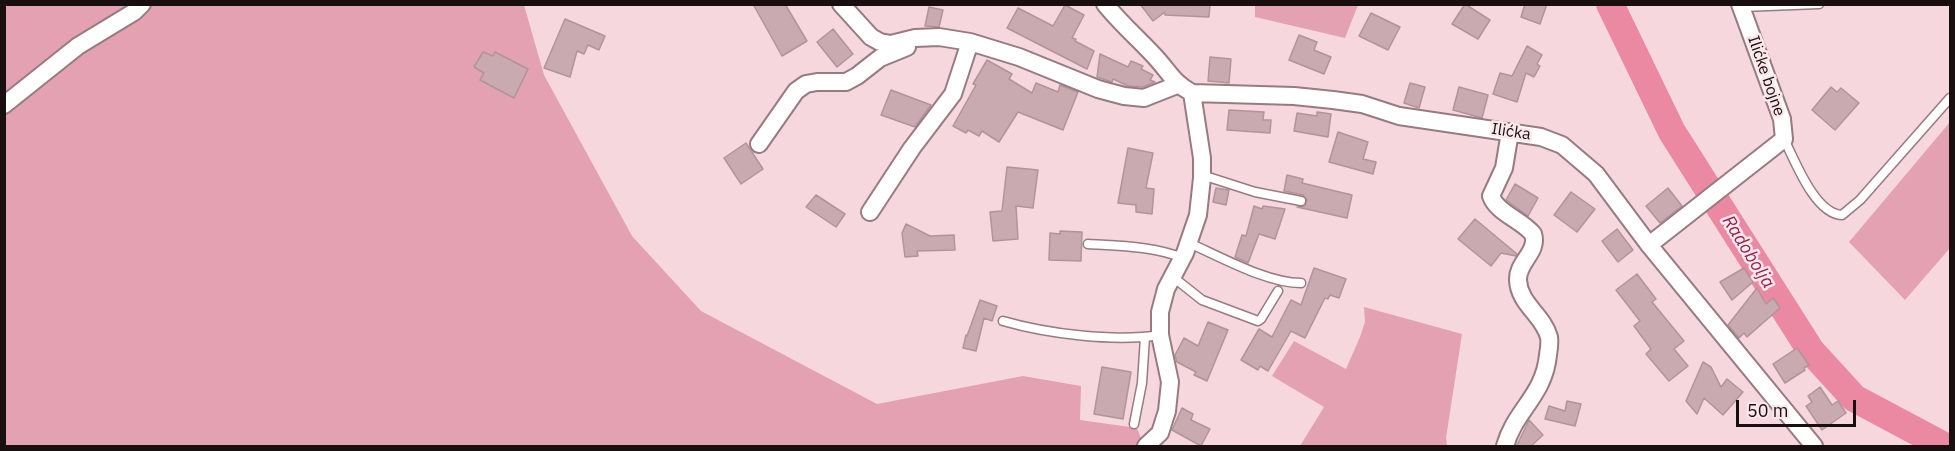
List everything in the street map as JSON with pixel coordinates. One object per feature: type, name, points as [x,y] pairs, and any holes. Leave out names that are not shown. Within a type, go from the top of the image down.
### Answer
[{"type":"street","points":[[4,105],[78,46],[134,12],[142,4]]},
{"type":"street","points":[[841,4],[871,37],[880,42],[891,44],[915,38],[939,37],[989,46],[1098,89],[1124,96],[1144,98],[1185,89]]},
{"type":"street","points":[[1105,4],[1122,25],[1185,89],[1202,158],[1198,215],[1186,250],[1166,289],[1153,336],[1170,382],[1167,411],[1160,433],[1146,447]]},
{"type":"street","name":"Ilićke bojne","points":[[1649,245],[1784,139],[1782,119],[1741,6]]},
{"type":"street","points":[[759,144],[796,91],[806,84],[846,82],[880,58],[896,50],[939,37]]},
{"type":"street","points":[[870,213],[912,148],[953,94],[970,42]]},
{"type":"street","name":"Ilićka","points":[[1185,89],[1294,96],[1362,104],[1399,116],[1541,137],[1562,145],[1596,174],[1649,245],[1814,447]]},
{"type":"street","points":[[1505,447],[1515,422],[1543,381],[1550,344],[1543,324],[1522,297],[1518,284],[1522,265],[1534,247],[1533,234],[1492,201],[1491,196],[1504,168],[1510,132]]},
{"type":"lane","points":[[1741,6],[1819,4]]},
{"type":"lane","points":[[1784,139],[1809,188],[1818,200],[1827,210],[1836,215],[1842,215],[1860,200],[1950,99]]},
{"type":"lane","points":[[1202,175],[1255,192],[1301,201]]},
{"type":"lane","points":[[1088,244],[1169,252],[1186,250],[1289,283],[1301,283]]},
{"type":"lane","points":[[1173,277],[1202,300],[1258,321],[1278,291]]},
{"type":"lane","points":[[1004,321],[1028,328],[1071,334],[1153,336],[1134,424]]},
{"type":"shaded area","points":[[1255,4],[1358,5],[1345,38],[1255,17]]},
{"type":"shaded area","points":[[4,5],[524,5],[544,75],[632,236],[701,311],[877,404],[1023,376],[1081,386],[1080,420],[1137,428],[1144,446],[5,446]]},
{"type":"shaded area","points":[[1950,122],[1950,248],[1905,300],[1849,242]]},
{"type":"shaded area","points":[[1364,307],[1462,334],[1446,438],[1447,446],[1300,446],[1324,407],[1272,376],[1294,341],[1346,369],[1365,322]]},
{"type":"building","points":[[753,4],[785,4],[807,41],[782,56]]},
{"type":"building","points":[[1140,4],[1210,4],[1209,17],[1165,15],[1165,12],[1153,21]]},
{"type":"building","points":[[1465,4],[1490,20],[1478,39],[1452,24]]},
{"type":"building","points":[[1525,4],[1547,4],[1540,24],[1521,17]]},
{"type":"building","points":[[1065,5],[1084,15],[1072,38],[1094,51],[1087,69],[1007,28],[1018,8],[1053,26]]},
{"type":"building","points":[[929,7],[943,10],[939,27],[925,26]]},
{"type":"building","points":[[1371,13],[1400,27],[1388,50],[1359,36]]},
{"type":"building","points":[[565,19],[605,36],[599,50],[588,45],[584,54],[577,51],[570,77],[544,68]]},
{"type":"building","points":[[833,29],[853,54],[837,67],[817,42]]},
{"type":"building","points":[[1299,35],[1317,42],[1314,50],[1331,57],[1324,74],[1289,60]]},
{"type":"building","points":[[1527,46],[1542,55],[1537,64],[1540,66],[1534,77],[1526,73],[1517,102],[1493,94],[1500,73],[1512,76]]},
{"type":"building","points":[[483,52],[493,56],[495,52],[528,69],[514,98],[480,80],[484,73],[474,67]]},
{"type":"building","points":[[1100,54],[1128,67],[1131,61],[1143,66],[1141,69],[1153,75],[1150,80],[1155,82],[1143,87],[1128,86],[1113,79],[1112,82],[1097,77]]},
{"type":"building","points":[[1210,57],[1231,59],[1229,83],[1208,81]]},
{"type":"building","points":[[987,60],[1012,74],[1009,79],[1032,93],[1036,83],[1058,92],[1060,85],[1078,92],[1063,130],[1018,112],[999,142],[982,131],[979,136],[968,130],[966,133],[953,126]]},
{"type":"building","points":[[1410,83],[1425,87],[1419,108],[1404,103]]},
{"type":"building","points":[[1459,87],[1488,95],[1482,118],[1453,110]]},
{"type":"building","points":[[1831,87],[1837,92],[1841,88],[1859,103],[1835,130],[1812,110]]},
{"type":"building","points":[[891,90],[931,105],[915,127],[881,115]]},
{"type":"building","points":[[1229,110],[1264,112],[1263,120],[1271,120],[1270,133],[1227,130]]},
{"type":"building","points":[[1317,112],[1331,114],[1328,137],[1294,131],[1297,113],[1317,116]]},
{"type":"building","points":[[1338,132],[1368,142],[1363,159],[1376,162],[1373,174],[1329,162]]},
{"type":"building","points":[[746,143],[763,169],[741,184],[724,158]]},
{"type":"building","points":[[1128,148],[1153,153],[1146,188],[1154,189],[1152,214],[1136,212],[1136,205],[1118,203]]},
{"type":"building","points":[[1007,167],[1038,170],[1033,208],[1016,206],[1018,239],[993,241],[990,212],[1002,211]]},
{"type":"building","points":[[1287,175],[1303,179],[1302,183],[1352,195],[1347,218],[1297,207],[1305,206],[1307,200],[1303,195],[1284,191]]},
{"type":"building","points":[[1515,184],[1538,198],[1528,216],[1506,200]]},
{"type":"building","points":[[1216,188],[1229,190],[1226,205],[1213,202]]},
{"type":"building","points":[[1668,188],[1682,206],[1660,223],[1646,206]]},
{"type":"building","points":[[1571,192],[1595,209],[1577,232],[1554,215]]},
{"type":"building","points":[[816,195],[845,214],[836,227],[806,207]]},
{"type":"building","points":[[1254,206],[1262,209],[1263,206],[1285,209],[1275,239],[1259,234],[1248,263],[1235,257],[1242,235],[1246,236]]},
{"type":"building","points":[[1475,219],[1517,254],[1516,256],[1501,253],[1491,266],[1458,239]]},
{"type":"building","points":[[906,224],[930,236],[954,235],[955,250],[917,251],[918,256],[905,257],[902,233]]},
{"type":"building","points":[[1617,229],[1633,250],[1618,262],[1602,241]]},
{"type":"building","points":[[1060,231],[1082,232],[1081,261],[1049,260],[1050,233],[1060,234]]},
{"type":"building","points":[[1314,268],[1346,279],[1339,298],[1330,295],[1328,299],[1325,298],[1305,338],[1291,331],[1268,371],[1260,366],[1258,370],[1241,360],[1259,329],[1272,337],[1291,300],[1301,305]]},
{"type":"building","points":[[1744,268],[1753,282],[1732,300],[1720,282]]},
{"type":"building","points":[[1637,274],[1656,299],[1652,302],[1684,341],[1674,349],[1688,366],[1669,381],[1646,354],[1651,349],[1634,326],[1640,321],[1616,290]]},
{"type":"building","points":[[1757,288],[1766,304],[1773,298],[1780,308],[1747,337],[1744,333],[1739,338],[1728,325]]},
{"type":"building","points":[[980,300],[997,306],[992,321],[984,318],[976,351],[963,348]]},
{"type":"building","points":[[1208,322],[1228,330],[1207,381],[1194,375],[1196,372],[1177,362],[1175,355],[1184,338],[1198,346]]},
{"type":"building","points":[[1797,348],[1809,365],[1785,383],[1773,364]]},
{"type":"building","points":[[1703,362],[1711,367],[1721,387],[1727,379],[1743,392],[1723,415],[1704,398],[1697,414],[1686,401]]},
{"type":"building","points":[[1102,367],[1131,372],[1123,419],[1094,414]]},
{"type":"building","points":[[1820,387],[1832,405],[1838,401],[1846,413],[1822,430],[1806,406],[1812,402],[1808,396]]},
{"type":"building","points":[[1567,401],[1581,404],[1575,426],[1545,419],[1549,406],[1565,411]]},
{"type":"building","points":[[1182,408],[1193,414],[1191,420],[1210,429],[1201,446],[1172,430]]},
{"type":"building","points":[[1529,420],[1543,435],[1530,447],[1516,447]]},
{"type":"waterway","name":"Radobolja","points":[[1610,4],[1672,132],[1811,351],[1854,398],[1944,446]]}]
